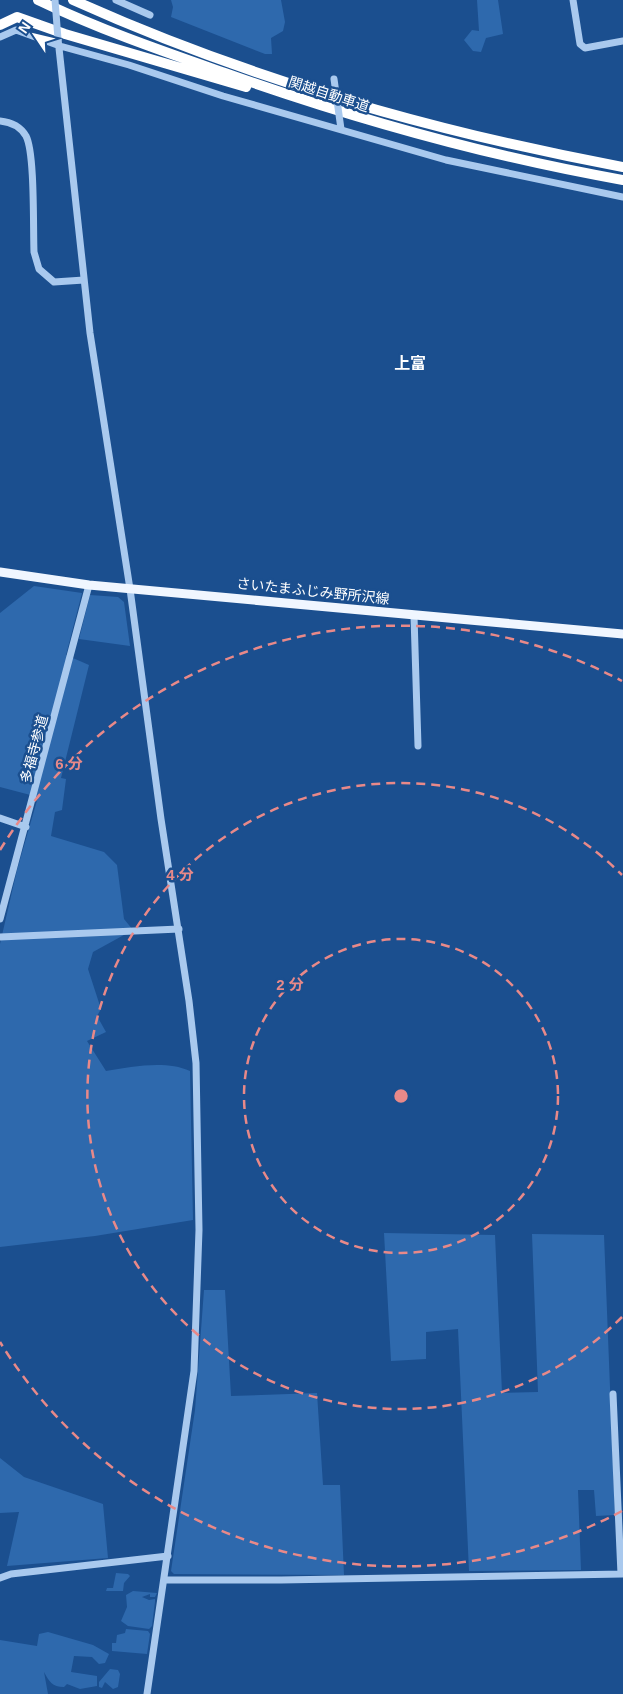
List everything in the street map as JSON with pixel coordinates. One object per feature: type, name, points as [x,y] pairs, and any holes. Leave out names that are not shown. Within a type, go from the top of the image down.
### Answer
[{"type":"highway","name":"関越自動車道","points":[[38,0],[154,48],[315,105],[430,138],[518,160],[623,180]]},
{"type":"highway","name":"関越自動車道","points":[[73,0],[194,49],[317,92],[521,147],[623,167]]},
{"type":"highway","points":[[0,24],[17,17],[65,34],[225,82],[315,105]]},
{"type":"main road","name":"さいたまふじみ野所沢線","points":[[0,572],[89,585],[623,634]]},
{"type":"street","points":[[55,0],[84,280],[130,589],[161,820],[179,929],[196,1063],[199,1248],[193,1380],[147,1694]]},
{"type":"street","points":[[116,0],[150,14]]},
{"type":"street","points":[[573,0],[580,44],[585,48],[623,41]]},
{"type":"street","points":[[0,37],[16,30],[446,160],[623,197]]},
{"type":"street","points":[[334,79],[341,129]]},
{"type":"street","points":[[0,121],[10,122],[20,129],[29,145],[34,252],[39,269],[54,282],[84,280]]},
{"type":"street","name":"多福寺参道","points":[[0,920],[3,894],[26,827],[89,585]]},
{"type":"street","points":[[414,616],[418,746]]},
{"type":"street","points":[[0,818],[26,827]]},
{"type":"street","points":[[0,937],[179,929]]},
{"type":"street","points":[[165,1580],[291,1580],[622,1574],[613,1394]]},
{"type":"street","points":[[0,1578],[11,1574],[168,1556]]},
{"type":"shaded area","points":[[171,0],[281,0],[285,22],[283,31],[271,38],[272,54],[265,54],[171,17],[173,7]]},
{"type":"shaded area","points":[[477,0],[498,0],[503,34],[486,38],[481,52],[473,51],[464,40],[472,30],[479,31]]},
{"type":"shaded area","points":[[34,586],[82,593],[66,655],[89,665],[61,778],[66,779],[62,810],[55,812],[51,836],[104,852],[117,865],[124,919],[133,930],[93,952],[88,969],[101,1009],[97,1016],[106,1032],[87,1041],[106,1071],[159,1065],[190,1071],[193,1220],[95,1236],[0,1247],[0,944],[17,870],[38,797],[0,787],[0,613]]},
{"type":"shaded area","points":[[90,595],[118,597],[124,602],[130,646],[79,639]]},
{"type":"shaded area","points":[[384,1233],[495,1235],[502,1393],[538,1392],[532,1234],[604,1235],[615,1515],[596,1516],[594,1490],[578,1490],[581,1570],[469,1571],[458,1329],[426,1332],[426,1359],[391,1361]]},
{"type":"shaded area","points":[[204,1290],[225,1290],[231,1396],[317,1393],[323,1485],[340,1485],[344,1575],[174,1574],[171,1571],[195,1410]]},
{"type":"shaded area","points":[[0,1458],[24,1477],[103,1504],[108,1558],[7,1566],[19,1512],[0,1513]]},
{"type":"shaded area","points":[[116,1573],[128,1574],[130,1576],[124,1583],[123,1591],[106,1591],[107,1588],[113,1588]]},
{"type":"shaded area","points":[[133,1591],[157,1593],[155,1597],[150,1597],[150,1594],[142,1597],[149,1600],[155,1599],[152,1626],[149,1629],[128,1626],[121,1621],[127,1607],[126,1595]]},
{"type":"shaded area","points":[[126,1629],[148,1631],[150,1634],[147,1654],[112,1651],[112,1643],[116,1643],[117,1635],[125,1633]]},
{"type":"shaded area","points":[[48,1632],[93,1645],[109,1654],[105,1663],[99,1664],[92,1657],[74,1656],[71,1672],[97,1676],[97,1686],[80,1689],[67,1684],[64,1687],[57,1686],[49,1681],[44,1672],[48,1694],[0,1694],[0,1640],[37,1646],[39,1634]]},
{"type":"shaded area","points":[[110,1669],[118,1670],[120,1674],[118,1687],[113,1689],[105,1682],[102,1688],[99,1687],[99,1682]]},
{"type":"district","name":"上富","points":[[410,363]]}]
